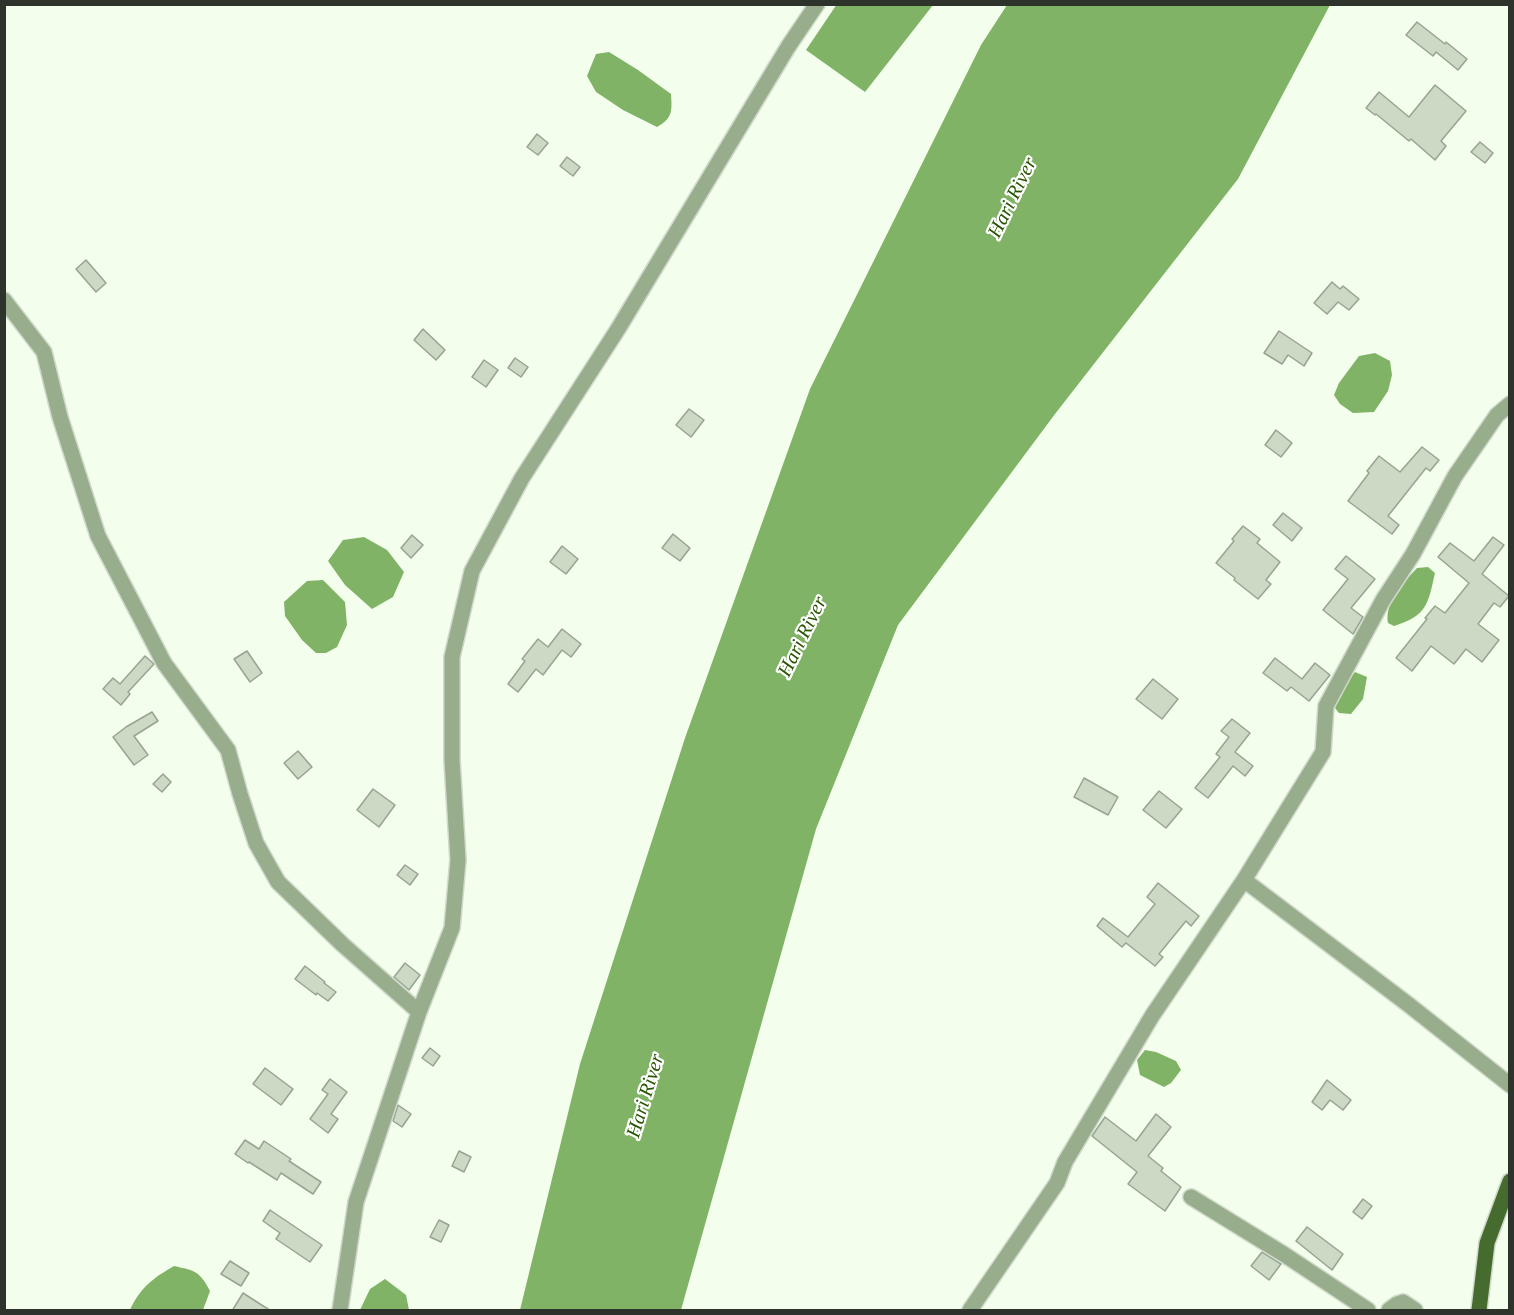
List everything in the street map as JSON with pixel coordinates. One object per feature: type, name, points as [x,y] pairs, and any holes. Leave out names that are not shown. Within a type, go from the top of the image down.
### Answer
[{"type":"main road","points":[[1479,1311],[1487,1243],[1509,1182]]},
{"type":"street","points":[[340,1311],[356,1202],[418,1012],[452,928],[458,860],[452,760],[452,657],[472,571],[522,478],[618,329],[788,47],[817,4]]},
{"type":"street","points":[[4,300],[44,352],[60,417],[98,536],[164,663],[228,750],[256,843],[278,882],[342,944],[418,1012]]},
{"type":"street","points":[[970,1311],[1057,1183],[1065,1162],[1152,1016],[1244,880],[1323,752],[1326,706],[1383,600],[1413,554],[1455,476],[1497,415],[1509,404]]},
{"type":"street","points":[[1244,880],[1410,1005],[1509,1085]]},
{"type":"street","points":[[1191,1197],[1285,1255],[1368,1311]]},
{"type":"street","points":[[1389,1311],[1402,1302],[1415,1311]]},
{"type":"water","points":[[837,4],[933,5],[865,92],[806,50]]},
{"type":"water","name":"Hari River","points":[[1007,5],[1330,5],[1238,179],[1055,414],[898,625],[816,829],[681,1310],[520,1310],[580,1064],[685,738],[810,389],[981,45]]},
{"type":"water","points":[[609,52],[671,94],[670,114],[662,124],[657,127],[623,110],[596,92],[587,76],[596,54]]},
{"type":"water","points":[[1375,353],[1390,361],[1392,375],[1388,391],[1374,412],[1353,413],[1340,404],[1334,395],[1339,383],[1359,356]]},
{"type":"water","points":[[364,537],[387,550],[404,572],[393,597],[372,609],[345,585],[328,561],[343,540]]},
{"type":"water","points":[[1428,567],[1435,573],[1428,601],[1420,613],[1394,626],[1388,623],[1389,608],[1401,586],[1417,568]]},
{"type":"water","points":[[323,580],[345,602],[347,625],[337,647],[326,653],[316,653],[302,640],[285,616],[284,602],[307,581]]},
{"type":"water","points":[[1355,672],[1367,677],[1363,699],[1351,714],[1339,713],[1335,708],[1346,684]]},
{"type":"water","points":[[1145,1050],[1176,1061],[1181,1070],[1171,1083],[1164,1087],[1140,1075],[1137,1060]]},
{"type":"water","points":[[174,1266],[196,1272],[203,1279],[210,1291],[203,1310],[130,1310],[148,1284]]},
{"type":"water","points":[[385,1279],[406,1295],[409,1310],[360,1310],[370,1289]]},
{"type":"building","points":[[1417,22],[1467,59],[1458,70],[1436,52],[1433,56],[1406,35]]},
{"type":"building","points":[[1435,85],[1466,111],[1441,141],[1446,146],[1435,160],[1411,139],[1409,141],[1366,108],[1379,92],[1409,117]]},
{"type":"building","points":[[537,134],[548,143],[538,155],[527,147]]},
{"type":"building","points":[[1480,142],[1493,153],[1485,163],[1471,152]]},
{"type":"building","points":[[567,157],[580,167],[573,176],[560,166]]},
{"type":"building","points":[[86,260],[106,283],[96,292],[76,269]]},
{"type":"building","points":[[1332,282],[1340,289],[1343,286],[1359,299],[1349,310],[1338,302],[1327,314],[1314,303]]},
{"type":"building","points":[[423,329],[445,350],[436,360],[414,340]]},
{"type":"building","points":[[1279,331],[1312,353],[1304,366],[1288,355],[1282,364],[1264,353]]},
{"type":"building","points":[[515,358],[528,367],[521,377],[508,368]]},
{"type":"building","points":[[484,360],[498,370],[486,387],[472,377]]},
{"type":"building","points":[[689,409],[704,420],[691,437],[676,425]]},
{"type":"building","points":[[1276,430],[1292,443],[1281,457],[1265,445]]},
{"type":"building","points":[[1422,447],[1439,460],[1430,471],[1426,468],[1388,516],[1399,525],[1392,534],[1348,501],[1379,456],[1400,472]]},
{"type":"building","points":[[1283,513],[1302,528],[1292,541],[1273,525]]},
{"type":"building","points":[[1243,526],[1260,539],[1257,543],[1280,562],[1266,580],[1271,584],[1258,599],[1216,563]]},
{"type":"building","points":[[673,534],[690,548],[680,561],[662,548]]},
{"type":"building","points":[[412,535],[423,545],[411,558],[401,548]]},
{"type":"building","points":[[1493,537],[1504,545],[1482,574],[1509,596],[1500,607],[1494,603],[1478,624],[1499,640],[1482,662],[1466,649],[1454,664],[1431,646],[1412,671],[1396,658],[1435,606],[1445,613],[1469,583],[1438,557],[1450,543],[1474,561]]},
{"type":"building","points":[[562,546],[578,559],[566,574],[550,562]]},
{"type":"building","points":[[1346,556],[1375,579],[1351,608],[1363,617],[1353,634],[1323,610],[1348,579],[1335,569]]},
{"type":"building","points":[[562,629],[581,644],[571,657],[562,650],[543,675],[536,669],[518,692],[508,684],[525,661],[522,659],[538,639],[548,647]]},
{"type":"building","points":[[247,651],[262,673],[250,682],[234,659]]},
{"type":"building","points":[[145,656],[154,664],[128,692],[130,694],[121,705],[103,689],[113,678],[120,684]]},
{"type":"building","points":[[1275,658],[1302,679],[1315,663],[1330,675],[1309,701],[1291,687],[1287,691],[1263,673]]},
{"type":"building","points":[[1153,679],[1178,699],[1162,719],[1136,699]]},
{"type":"building","points":[[152,712],[158,721],[134,736],[148,755],[134,765],[113,737]]},
{"type":"building","points":[[1232,719],[1250,733],[1235,752],[1253,766],[1245,776],[1233,766],[1208,798],[1195,788],[1220,757],[1216,754],[1229,737],[1221,731]]},
{"type":"building","points":[[298,751],[312,767],[298,779],[284,763]]},
{"type":"building","points":[[163,774],[171,782],[162,792],[153,784]]},
{"type":"building","points":[[1084,778],[1118,797],[1108,815],[1074,797]]},
{"type":"building","points":[[373,789],[395,805],[379,827],[357,810]]},
{"type":"building","points":[[1159,791],[1182,809],[1166,828],[1143,810]]},
{"type":"building","points":[[405,865],[418,874],[410,885],[397,875]]},
{"type":"building","points":[[1158,883],[1199,916],[1191,926],[1186,921],[1159,954],[1163,957],[1155,966],[1126,943],[1122,947],[1097,926],[1103,918],[1128,937],[1155,904],[1147,897]]},
{"type":"building","points":[[405,963],[420,975],[409,990],[394,977]]},
{"type":"building","points":[[305,966],[336,992],[328,1001],[295,979]]},
{"type":"building","points":[[430,1048],[440,1056],[433,1066],[422,1058]]},
{"type":"building","points":[[265,1068],[293,1089],[281,1105],[253,1084]]},
{"type":"building","points":[[330,1079],[347,1092],[331,1114],[338,1119],[328,1133],[310,1119],[328,1094],[322,1090]]},
{"type":"building","points":[[1327,1080],[1351,1100],[1343,1110],[1330,1100],[1322,1110],[1312,1102]]},
{"type":"building","points":[[398,1105],[411,1114],[402,1127],[393,1121]]},
{"type":"building","points":[[1156,1114],[1171,1127],[1148,1156],[1163,1168],[1161,1171],[1181,1187],[1165,1211],[1128,1184],[1137,1172],[1092,1136],[1105,1117],[1136,1141]]},
{"type":"building","points":[[245,1140],[259,1149],[264,1141],[321,1182],[313,1194],[281,1173],[277,1180],[235,1154]]},
{"type":"building","points":[[459,1151],[471,1157],[464,1172],[452,1166]]},
{"type":"building","points":[[1363,1199],[1372,1206],[1362,1219],[1353,1212]]},
{"type":"building","points":[[270,1210],[322,1245],[310,1262],[276,1239],[280,1233],[263,1221]]},
{"type":"building","points":[[439,1220],[449,1225],[441,1242],[430,1237]]},
{"type":"building","points":[[1307,1227],[1343,1254],[1332,1270],[1296,1241]]},
{"type":"building","points":[[1262,1252],[1281,1264],[1269,1280],[1251,1266]]},
{"type":"building","points":[[230,1261],[249,1273],[241,1286],[221,1274]]},
{"type":"building","points":[[243,1293],[271,1311],[232,1311]]}]
